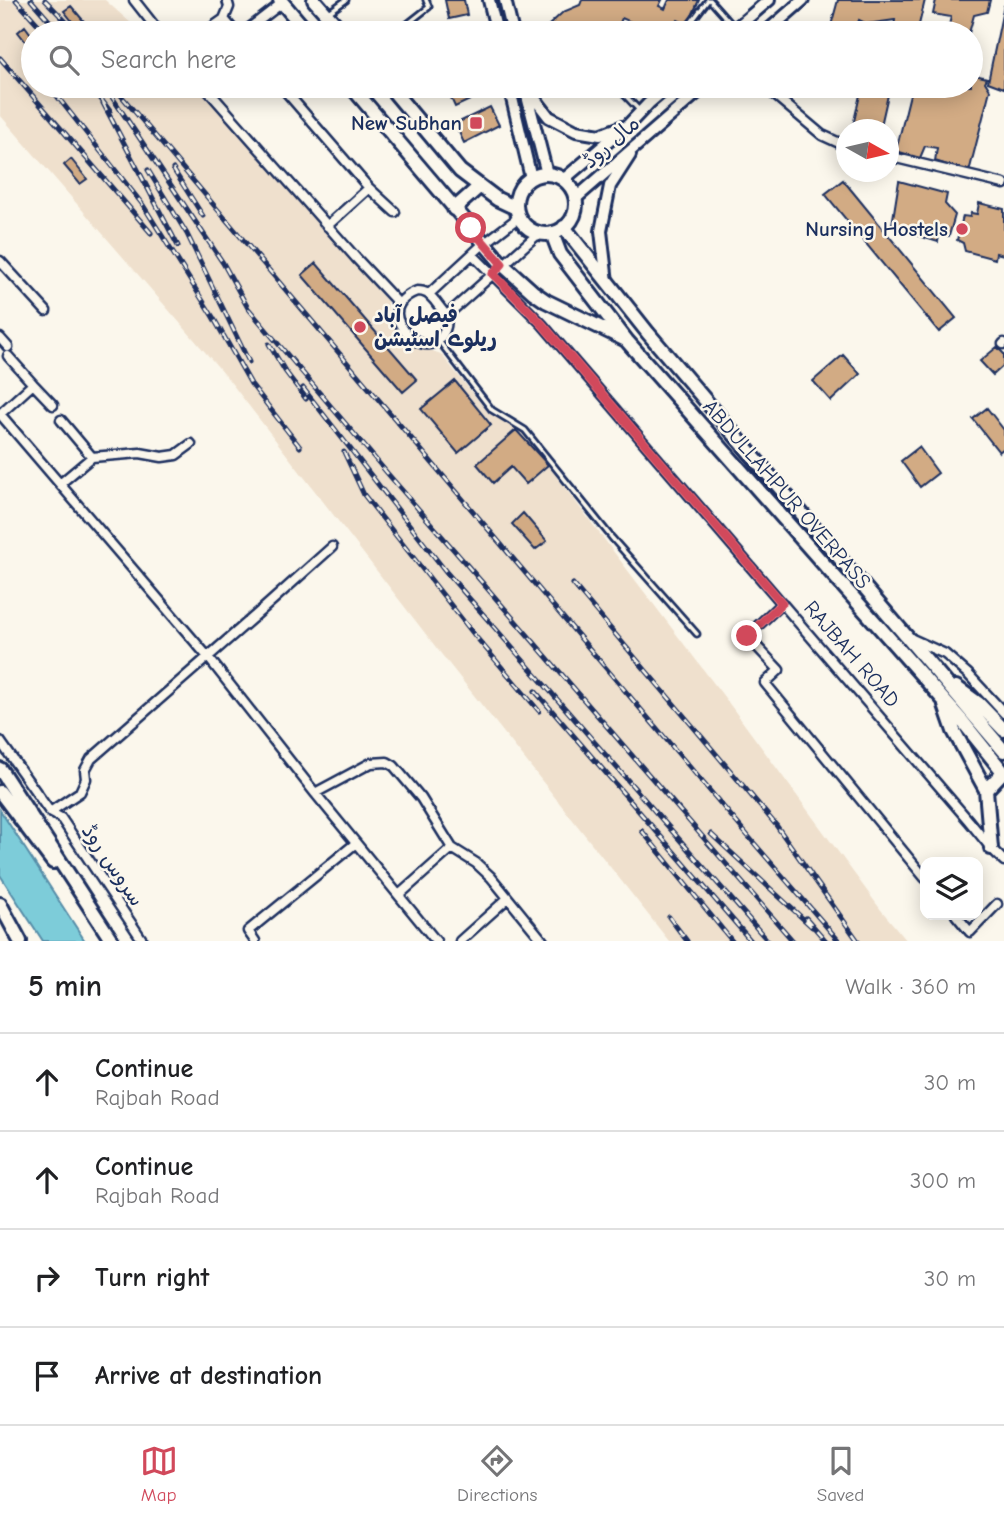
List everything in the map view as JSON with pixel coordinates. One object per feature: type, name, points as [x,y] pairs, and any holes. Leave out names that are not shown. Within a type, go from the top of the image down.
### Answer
[{"type":"main road","points":[[314,0],[330,21]]},
{"type":"main road","points":[[489,0],[494,21]]},
{"type":"main road","points":[[505,0],[510,21]]},
{"type":"main road","points":[[745,21],[769,0]]},
{"type":"main road","points":[[779,21],[803,0]]},
{"type":"main road","points":[[281,1],[297,21]]},
{"type":"main road","name":"RAJBAH ROAD","points":[[361,98],[485,244],[498,269],[546,301],[627,341]]},
{"type":"main road","points":[[399,98],[460,171],[517,212]]},
{"type":"main road","points":[[512,98],[531,178]]},
{"type":"main road","points":[[528,98],[547,174]]},
{"type":"main road","points":[[534,98],[549,117],[576,131],[600,135],[629,124]]},
{"type":"main road","name":"مال روڈ","points":[[563,180],[656,98]]},
{"type":"main road","name":"مال روڈ","points":[[575,199],[691,98]]},
{"type":"main road","points":[[607,282],[601,236],[610,186],[638,144]]},
{"type":"main road","points":[[547,174],[563,180],[573,192],[573,215],[552,231],[531,230],[517,212],[516,199],[524,184],[531,178],[547,174]]},
{"type":"main road","points":[[454,209],[480,186]]},
{"type":"main road","name":"ABDULLAHPUR OVERPASS","points":[[552,231],[607,282],[1004,751]]},
{"type":"main road","name":"ABDULLAHPUR OVERPASS","points":[[552,231],[560,254],[627,341],[942,698],[1003,772]]},
{"type":"main road","points":[[939,674],[978,703],[1004,730]]},
{"type":"main road","points":[[942,698],[954,731],[986,790],[991,848]]},
{"type":"main road","points":[[0,769],[110,937]]},
{"type":"main road","points":[[986,790],[1003,772]]},
{"type":"main road","points":[[0,793],[110,937]]},
{"type":"main road","points":[[0,904],[18,941]]},
{"type":"main road","points":[[0,920],[18,941]]},
{"type":"street","points":[[134,0],[151,21]]},
{"type":"street","points":[[221,21],[229,7],[227,0]]},
{"type":"street","points":[[257,21],[281,1]]},
{"type":"street","points":[[215,98],[399,304]]},
{"type":"street","points":[[291,98],[369,188],[395,212]]},
{"type":"street","points":[[778,98],[822,135],[836,141]]},
{"type":"street","points":[[899,159],[1004,184]]},
{"type":"street","points":[[327,226],[369,188]]},
{"type":"street","points":[[429,293],[517,212]]},
{"type":"street","points":[[446,316],[498,269],[552,231]]},
{"type":"street","name":"RAJBAH ROAD","points":[[472,255],[498,269],[542,324],[1004,861]]},
{"type":"street","points":[[0,261],[46,311]]},
{"type":"street","points":[[424,291],[429,293],[446,316],[446,327],[439,341],[425,345],[410,337],[399,323],[399,304],[408,295],[424,291]]},
{"type":"street","points":[[0,338],[8,347]]},
{"type":"street","points":[[8,356],[54,405]]},
{"type":"street","points":[[33,384],[0,414],[208,657],[436,941]]},
{"type":"street","points":[[61,420],[92,457]]},
{"type":"street","points":[[61,483],[92,457],[140,453],[162,457],[176,456],[191,444]]},
{"type":"street","points":[[50,812],[80,792],[86,779],[85,770],[91,759],[332,547]]},
{"type":"street","points":[[782,603],[747,636],[779,670],[765,683],[920,872]]},
{"type":"street","points":[[906,636],[945,654],[968,674],[1004,713]]},
{"type":"street","points":[[995,702],[1004,694]]},
{"type":"street","name":"سروس روڈ","points":[[0,741],[50,812],[61,818],[142,941]]},
{"type":"street","points":[[315,793],[371,763],[387,762],[394,766],[421,798],[452,848],[476,863],[543,941]]},
{"type":"street","points":[[255,941],[248,931],[356,843]]},
{"type":"street","points":[[399,895],[452,848]]},
{"type":"street","points":[[460,941],[508,898]]},
{"type":"street","points":[[983,919],[997,904]]},
{"type":"street","points":[[960,920],[970,932],[982,920]]},
{"type":"lane","points":[[327,14],[346,0]]},
{"type":"lane","points":[[412,21],[429,8],[426,0]]},
{"type":"lane","points":[[692,21],[709,0],[725,21]]},
{"type":"lane","points":[[628,98],[641,112]]},
{"type":"lane","points":[[439,341],[492,410],[526,430],[612,538],[697,634]]},
{"type":"shaded area","points":[[0,0],[105,0],[129,21],[21,21],[21,98],[208,98],[387,301],[390,320],[416,345],[441,354],[488,412],[521,430],[907,941],[669,941],[225,375],[0,115]]},
{"type":"water","points":[[0,810],[85,941],[43,941],[0,875]]},
{"type":"building","points":[[445,0],[464,0],[467,15],[449,19]]},
{"type":"building","points":[[582,0],[662,0],[659,6],[665,9],[669,0],[699,0],[690,21],[629,21],[622,18],[621,21],[553,21],[563,12],[580,5]]},
{"type":"building","points":[[838,0],[925,0],[920,21],[832,21]]},
{"type":"building","points":[[936,0],[990,0],[987,12],[974,15],[972,21],[950,21],[951,17],[933,14]]},
{"type":"building","points":[[1004,5],[1004,88],[988,82]]},
{"type":"building","points":[[71,6],[84,21],[72,21],[64,11]]},
{"type":"building","points":[[983,77],[987,78],[985,82],[990,90],[969,172],[935,161],[937,148],[925,146],[920,158],[899,152],[899,139],[909,98],[983,98]]},
{"type":"building","points":[[451,98],[472,99],[455,107]]},
{"type":"building","points":[[859,98],[887,98],[882,119],[854,119]]},
{"type":"building","points":[[490,107],[499,125],[464,143],[455,124]]},
{"type":"building","points":[[71,159],[87,179],[80,184],[64,165]]},
{"type":"building","points":[[899,181],[947,194],[945,204],[955,215],[949,236],[939,235],[938,242],[909,233],[909,229],[892,225]]},
{"type":"building","points":[[840,182],[845,182],[956,318],[939,332],[825,194]]},
{"type":"building","points":[[979,203],[1004,209],[1004,255],[996,253],[995,259],[965,251],[963,243],[957,240],[963,216],[977,214]]},
{"type":"building","name":"فیصل آباد ریلوے اسٹیشن","points":[[316,263],[417,380],[403,392],[302,275]]},
{"type":"building","points":[[997,347],[1004,354],[1004,365],[993,375],[980,361]]},
{"type":"building","points":[[843,355],[860,374],[831,401],[813,381]]},
{"type":"building","points":[[455,381],[491,425],[458,453],[421,409]]},
{"type":"building","points":[[987,408],[1004,430],[1004,448],[999,452],[973,419]]},
{"type":"building","points":[[516,430],[548,465],[526,484],[511,467],[493,483],[477,464]]},
{"type":"building","points":[[919,447],[938,473],[920,487],[901,461]]},
{"type":"building","points":[[523,513],[547,541],[535,550],[512,524]]},
{"type":"railway","points":[[16,0],[35,21]]},
{"type":"railway","points":[[31,0],[49,21]]},
{"type":"railway","points":[[45,0],[65,21]]},
{"type":"railway","points":[[0,58],[21,82]]},
{"type":"railway","points":[[35,98],[151,233]]},
{"type":"railway","points":[[58,98],[143,205],[251,384],[300,447]]},
{"type":"railway","points":[[100,98],[110,111]]},
{"type":"railway","points":[[113,98],[223,263],[248,308],[388,474],[793,941]]},
{"type":"railway","points":[[123,98],[839,941]]},
{"type":"railway","points":[[103,103],[178,246]]},
{"type":"railway","points":[[173,169],[203,216]]},
{"type":"railway","points":[[148,170],[187,234],[249,362]]},
{"type":"railway","points":[[269,344],[306,399]]},
{"type":"railway","points":[[303,388],[447,573],[768,941]]},
{"type":"railway","points":[[344,452],[364,495],[476,637],[539,711]]},
{"type":"railway","points":[[573,584],[776,825],[858,941]]},
{"type":"railway","points":[[535,691],[751,941]]},
{"type":"railway","points":[[642,831],[732,941]]},
{"type":"railway","points":[[711,834],[812,927]]},
{"type":"railway","points":[[669,917],[687,941]]},
{"type":"railway","points":[[806,918],[826,941]]},
{"type":"place","name":"New Subhan","points":[[476,123]]},
{"type":"place","name":"Nursing Hostels","points":[[962,229]]},
{"type":"place","name":"فیصل آباد ریلوے اسٹیشن","points":[[360,327]]},
{"type":"route","points":[[471,228],[502,264],[493,274],[542,324],[782,603],[747,636]]}]
